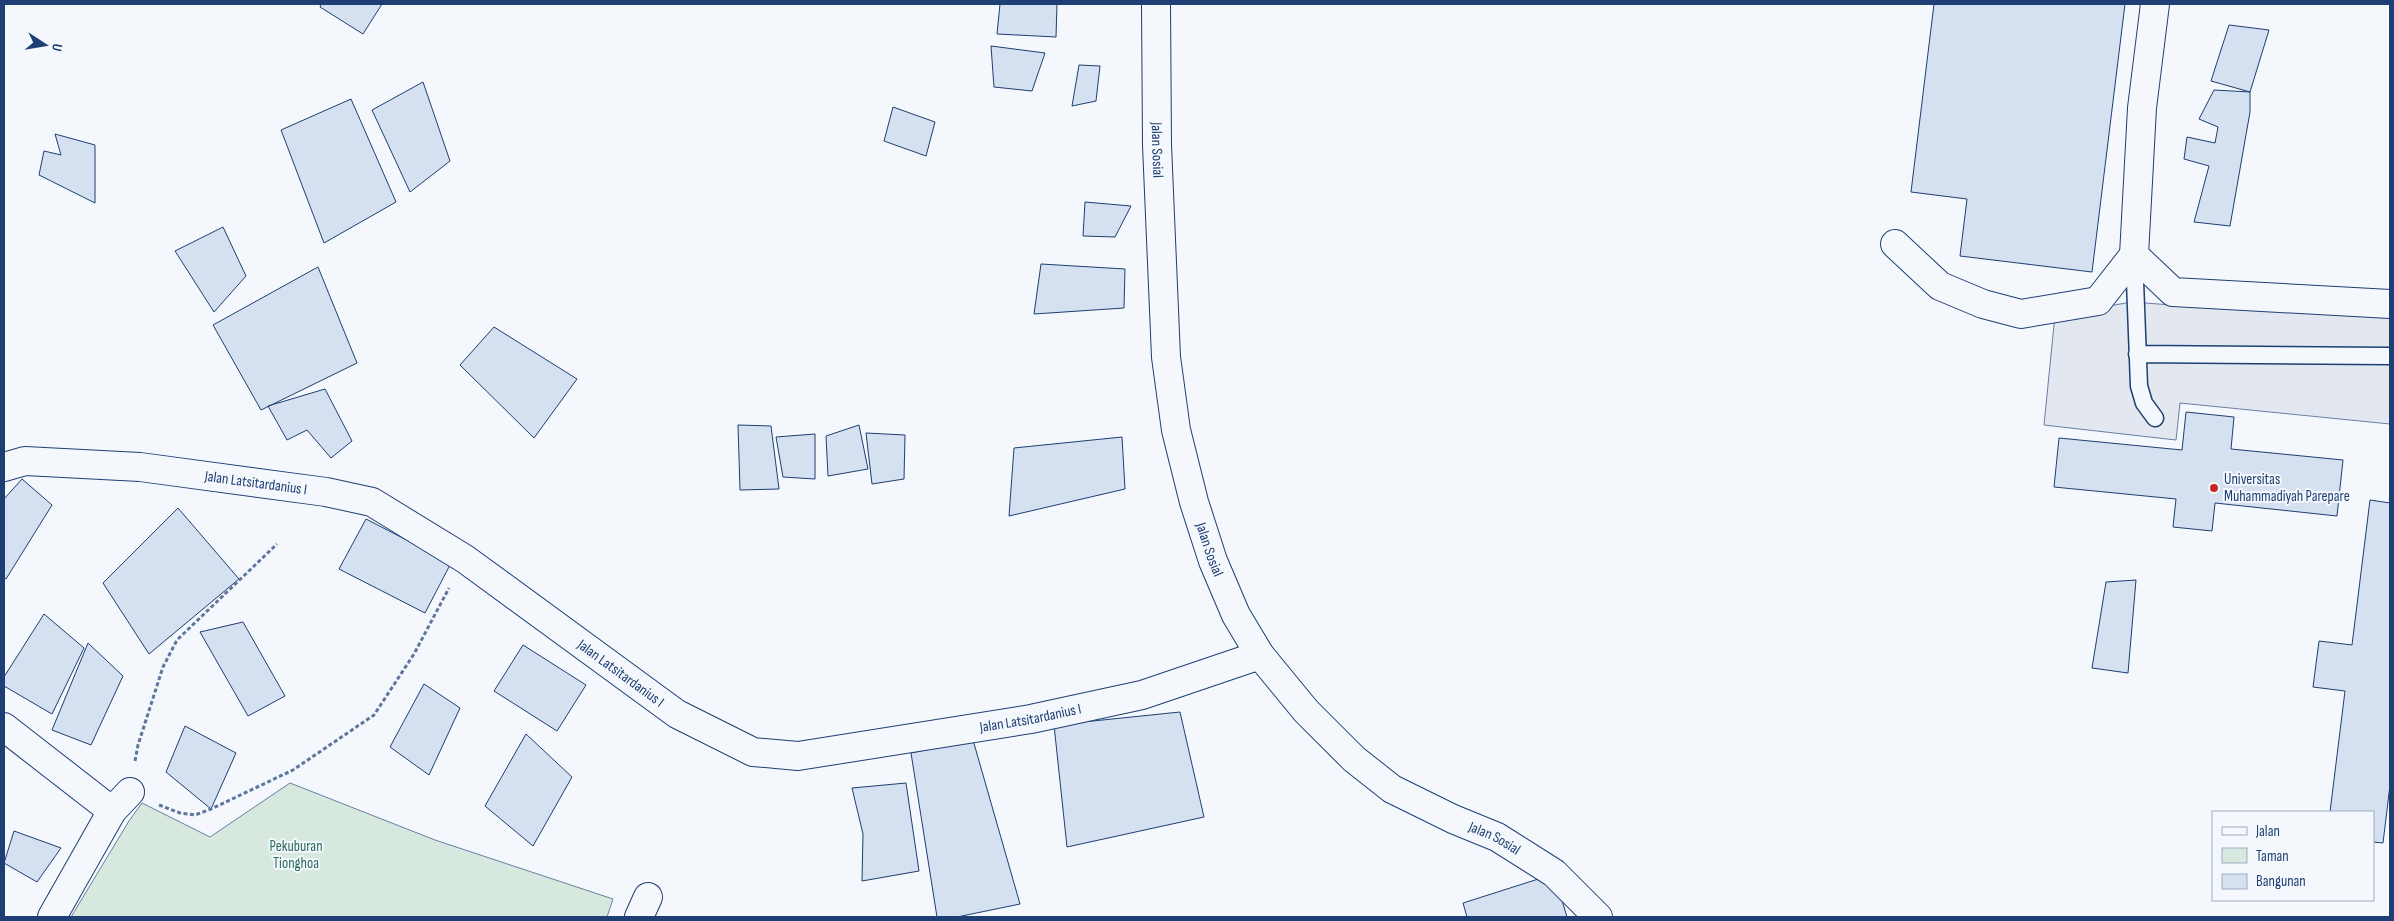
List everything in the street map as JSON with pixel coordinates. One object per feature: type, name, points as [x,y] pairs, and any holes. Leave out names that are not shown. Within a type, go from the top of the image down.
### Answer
[{"type":"street","name":"Jalan Sosial","points":[[1156,4],[1159,219],[1166,357],[1176,430],[1194,502],[1213,561],[1236,616],[1260,655],[1306,711],[1354,760],[1392,789],[1453,820],[1497,837],[1554,873],[1598,917]]},
{"type":"street","points":[[1895,244],[1940,286],[1983,304],[2021,314],[2098,301],[2134,255],[2142,108],[2155,4]]},
{"type":"street","points":[[2134,255],[2173,292],[2390,304]]},
{"type":"street","name":"Jalan Latsitardanius I","points":[[4,467],[24,461],[140,467],[326,492],[372,502],[466,560],[677,714],[753,752],[798,756],[1032,719],[1142,695],[1260,655]]},
{"type":"street","points":[[4,727],[121,801],[52,917]]},
{"type":"lane","points":[[2134,255],[2139,386],[2144,403],[2155,418]]},
{"type":"lane","points":[[2137,354],[2390,356]]},
{"type":"path","points":[[277,544],[177,640],[163,667],[121,801],[195,815],[292,770],[342,738],[374,715],[414,654],[466,560]]},
{"type":"green space","name":"Pekuburan Tionghoa","points":[[290,783],[435,840],[613,899],[607,917],[71,917],[129,821],[142,803],[210,837]]},
{"type":"shaded area","points":[[2132,302],[2211,308],[2390,312],[2390,424],[2180,403],[2176,440],[2044,425],[2055,315]]},
{"type":"building","points":[[321,4],[382,4],[363,34],[320,7]]},
{"type":"building","points":[[1000,4],[1057,4],[1056,37],[997,34]]},
{"type":"building","points":[[1934,4],[2125,4],[2092,272],[1960,256],[1967,199],[1911,192]]},
{"type":"building","points":[[2229,25],[2269,30],[2250,92],[2211,81]]},
{"type":"building","points":[[991,46],[1045,53],[1032,91],[994,87]]},
{"type":"building","points":[[1079,65],[1100,66],[1096,101],[1072,106]]},
{"type":"building","points":[[423,82],[450,161],[410,192],[372,110]]},
{"type":"building","points":[[2214,90],[2250,92],[2250,112],[2230,226],[2194,222],[2209,166],[2184,159],[2187,137],[2215,143],[2218,127],[2199,119]]},
{"type":"building","points":[[351,99],[396,202],[324,243],[281,130]]},
{"type":"building","points":[[893,107],[935,122],[926,156],[884,141]]},
{"type":"building","points":[[55,134],[95,145],[95,203],[39,175],[44,151],[61,155]]},
{"type":"building","points":[[1085,202],[1131,206],[1115,237],[1083,236]]},
{"type":"building","points":[[223,227],[246,276],[214,312],[175,251]]},
{"type":"building","points":[[1041,264],[1125,269],[1124,308],[1034,314]]},
{"type":"building","points":[[318,267],[357,363],[261,410],[213,325]]},
{"type":"building","points":[[494,327],[577,379],[534,438],[460,365]]},
{"type":"building","points":[[325,389],[352,441],[331,458],[307,430],[287,440],[268,406]]},
{"type":"building","points":[[2186,412],[2234,417],[2231,449],[2343,460],[2337,516],[2215,503],[2212,531],[2173,527],[2176,499],[2054,487],[2059,438],[2182,450]]},
{"type":"building","points":[[738,425],[771,426],[779,489],[740,490]]},
{"type":"building","points":[[859,425],[868,469],[828,476],[826,436]]},
{"type":"building","points":[[866,433],[905,435],[904,479],[872,484]]},
{"type":"building","points":[[815,434],[815,479],[783,477],[776,437]]},
{"type":"building","points":[[1122,437],[1125,489],[1009,516],[1014,448]]},
{"type":"building","points":[[22,479],[52,505],[6,579],[4,577],[4,499]]},
{"type":"building","points":[[2370,500],[2390,503],[2390,785],[2383,843],[2374,842],[2374,811],[2330,811],[2345,691],[2313,687],[2319,641],[2352,645]]},
{"type":"building","points":[[178,508],[239,579],[149,654],[103,583]]},
{"type":"building","points":[[366,519],[451,563],[425,613],[339,569]]},
{"type":"building","points":[[2136,580],[2128,673],[2092,668],[2106,582]]},
{"type":"building","points":[[44,614],[84,648],[52,714],[4,686],[4,677]]},
{"type":"building","points":[[243,622],[285,696],[248,716],[200,632]]},
{"type":"building","points":[[88,643],[123,676],[91,745],[52,730]]},
{"type":"building","points":[[523,645],[586,685],[557,731],[494,691]]},
{"type":"building","points":[[424,684],[460,708],[429,775],[390,747]]},
{"type":"building","points":[[1180,712],[1204,817],[1067,847],[1054,725]]},
{"type":"building","points":[[185,726],[236,753],[211,809],[166,772]]},
{"type":"building","points":[[526,734],[572,777],[533,846],[485,806]]},
{"type":"building","points":[[973,740],[1020,904],[957,917],[937,917],[911,753]]},
{"type":"building","points":[[906,783],[919,871],[862,881],[863,834],[852,788]]},
{"type":"building","points":[[14,831],[61,848],[37,882],[4,863]]},
{"type":"building","points":[[1554,874],[1567,917],[1467,917],[1463,903]]},
{"type":"place","name":"Universitas Muhammadiyah Parepare","points":[[2214,488]]}]
